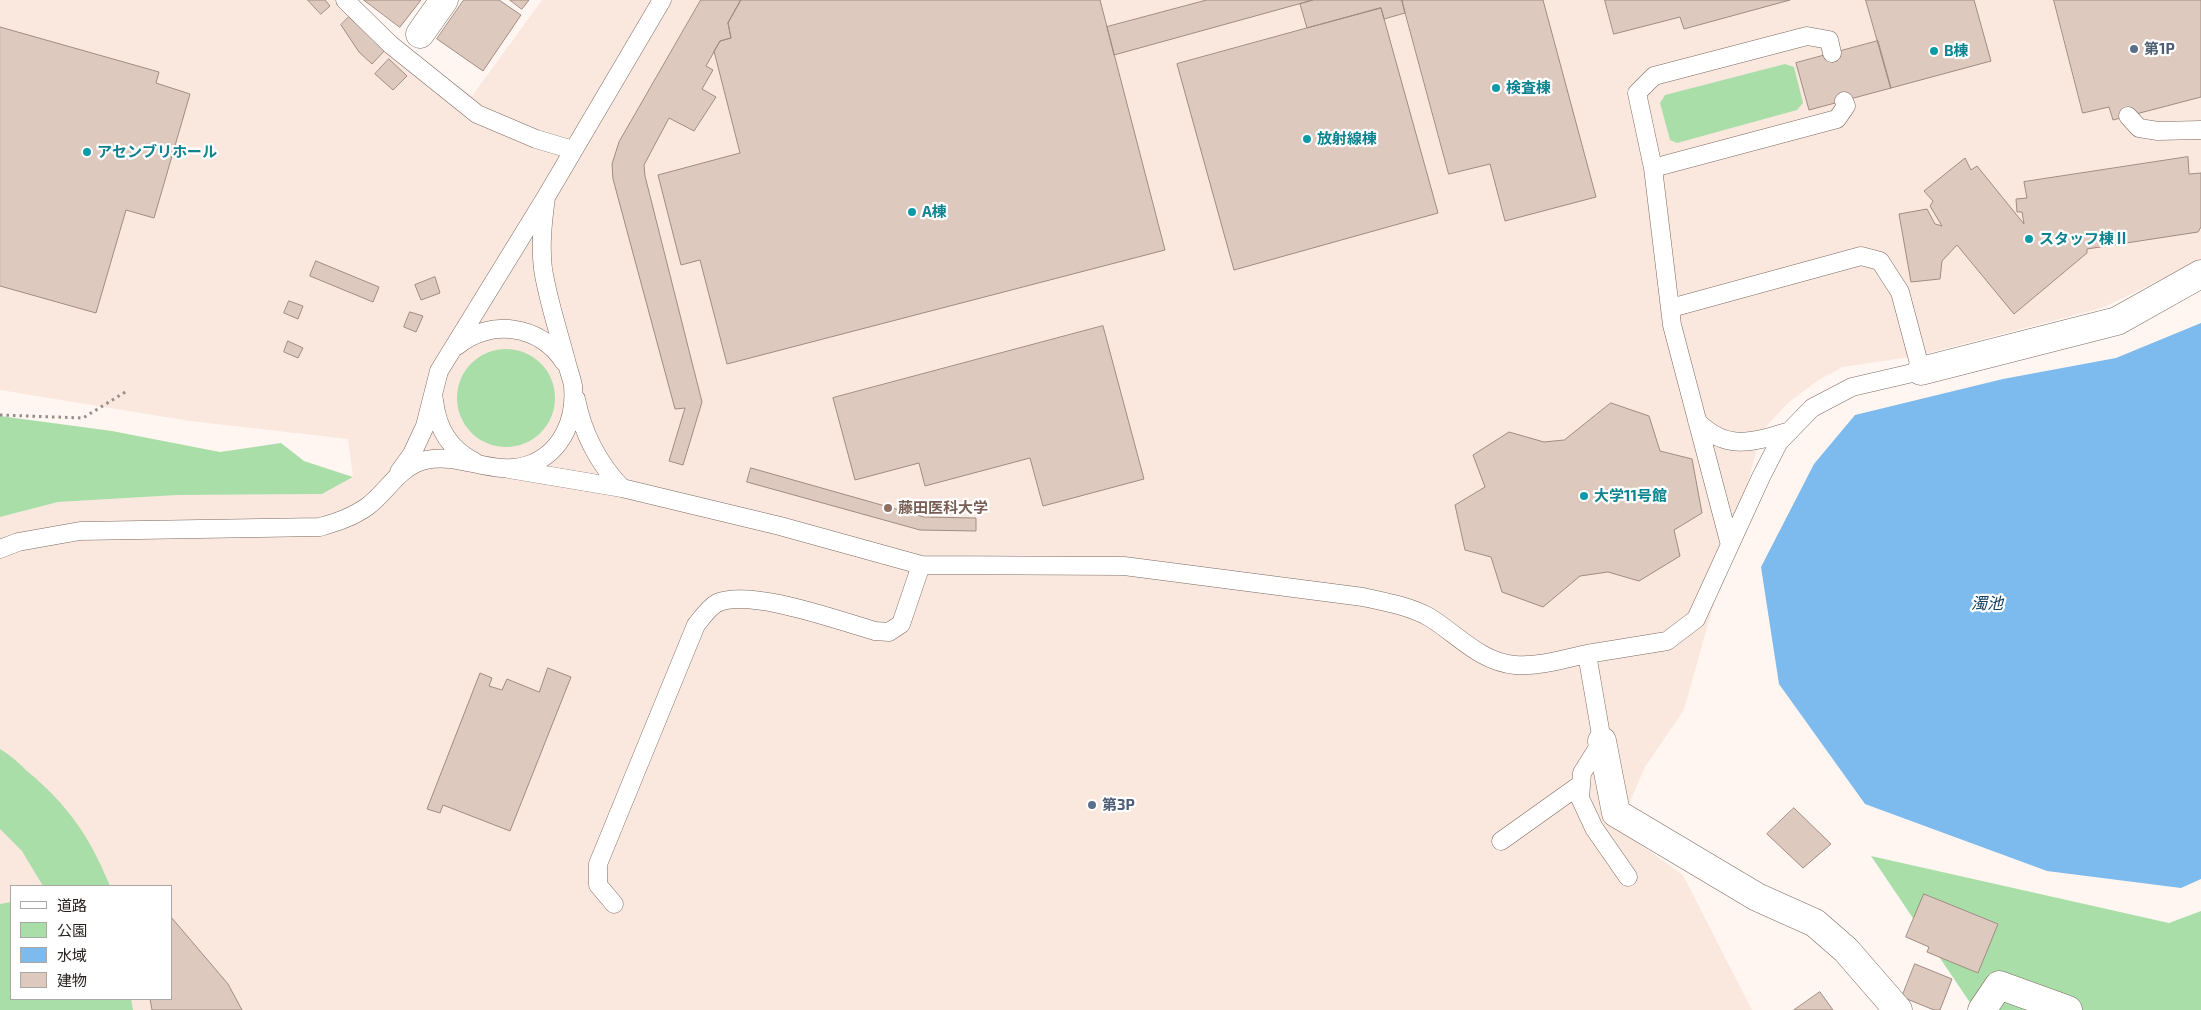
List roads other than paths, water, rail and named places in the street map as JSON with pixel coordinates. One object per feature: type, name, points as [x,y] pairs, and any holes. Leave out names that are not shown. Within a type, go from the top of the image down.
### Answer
[{"type":"street","points":[[420,34],[444,0]]},
{"type":"street","points":[[1920,371],[2117,321],[2201,274]]},
{"type":"street","points":[[1602,741],[1616,813],[1757,897],[1815,923],[1846,950],[1898,1010]]},
{"type":"street","points":[[1982,1010],[1999,985],[2068,1010]]},
{"type":"lane","points":[[345,0],[391,45],[477,114],[536,138],[573,150]]},
{"type":"lane","points":[[395,478],[412,454],[425,426],[439,371],[546,197],[662,0]]},
{"type":"lane","points":[[1730,545],[1672,325],[1653,168],[1637,93],[1654,76],[1807,36],[1829,40],[1832,53]]},
{"type":"lane","points":[[1653,168],[1836,119],[1846,106],[1844,101]]},
{"type":"lane","points":[[2128,116],[2139,128],[2158,131],[2201,130]]},
{"type":"lane","points":[[546,197],[542,229],[543,269],[580,415],[590,444],[609,474],[622,488]]},
{"type":"lane","points":[[0,549],[18,542],[80,530],[320,527],[346,519],[368,505],[406,468],[428,460],[459,461],[622,488],[780,526],[921,565],[1124,566],[1363,597],[1396,604],[1426,616],[1483,656],[1497,662],[1515,666],[1538,664],[1667,641],[1696,619],[1779,442],[1812,408],[1852,387],[1920,371],[1900,292],[1880,261],[1862,256],[1671,308]]},
{"type":"lane","points":[[439,371],[452,351],[465,339],[481,332],[498,329],[515,329],[531,334],[546,342],[559,354],[570,376],[574,408],[567,431],[552,450],[532,463],[509,469]]},
{"type":"lane","points":[[434,394],[436,418],[446,439],[463,456],[485,466]]},
{"type":"lane","points":[[1697,421],[1708,432],[1726,441],[1753,442],[1790,431]]},
{"type":"lane","points":[[614,904],[598,885],[598,864],[696,625],[706,612],[716,604],[730,600],[749,600],[782,606],[875,631],[889,632],[901,624],[921,565]]},
{"type":"lane","points":[[1587,654],[1602,741],[1582,773],[1580,798],[1594,828],[1628,877]]},
{"type":"lane","points":[[1501,841],[1581,784]]},
{"type":"water","name":"濁池","points":[[2201,323],[2201,879],[2181,888],[2047,871],[1865,804],[1779,684],[1761,567],[1814,464],[1855,415],[2003,379],[2116,358]]},
{"type":"place","name":"第1P","points":[[2134,49]]},
{"type":"place","name":"B棟","points":[[1934,51]]},
{"type":"place","name":"検査棟","points":[[1496,88]]},
{"type":"place","name":"放射線棟","points":[[1307,139]]},
{"type":"place","name":"アセンブリホール","points":[[87,152]]},
{"type":"place","name":"A棟","points":[[912,212]]},
{"type":"place","name":"スタッフ棟Ⅱ","points":[[2029,239]]},
{"type":"place","name":"大学11号館","points":[[1584,496]]},
{"type":"place","name":"藤田医科大学","points":[[888,508]]},
{"type":"place","name":"第3P","points":[[1092,805]]}]
